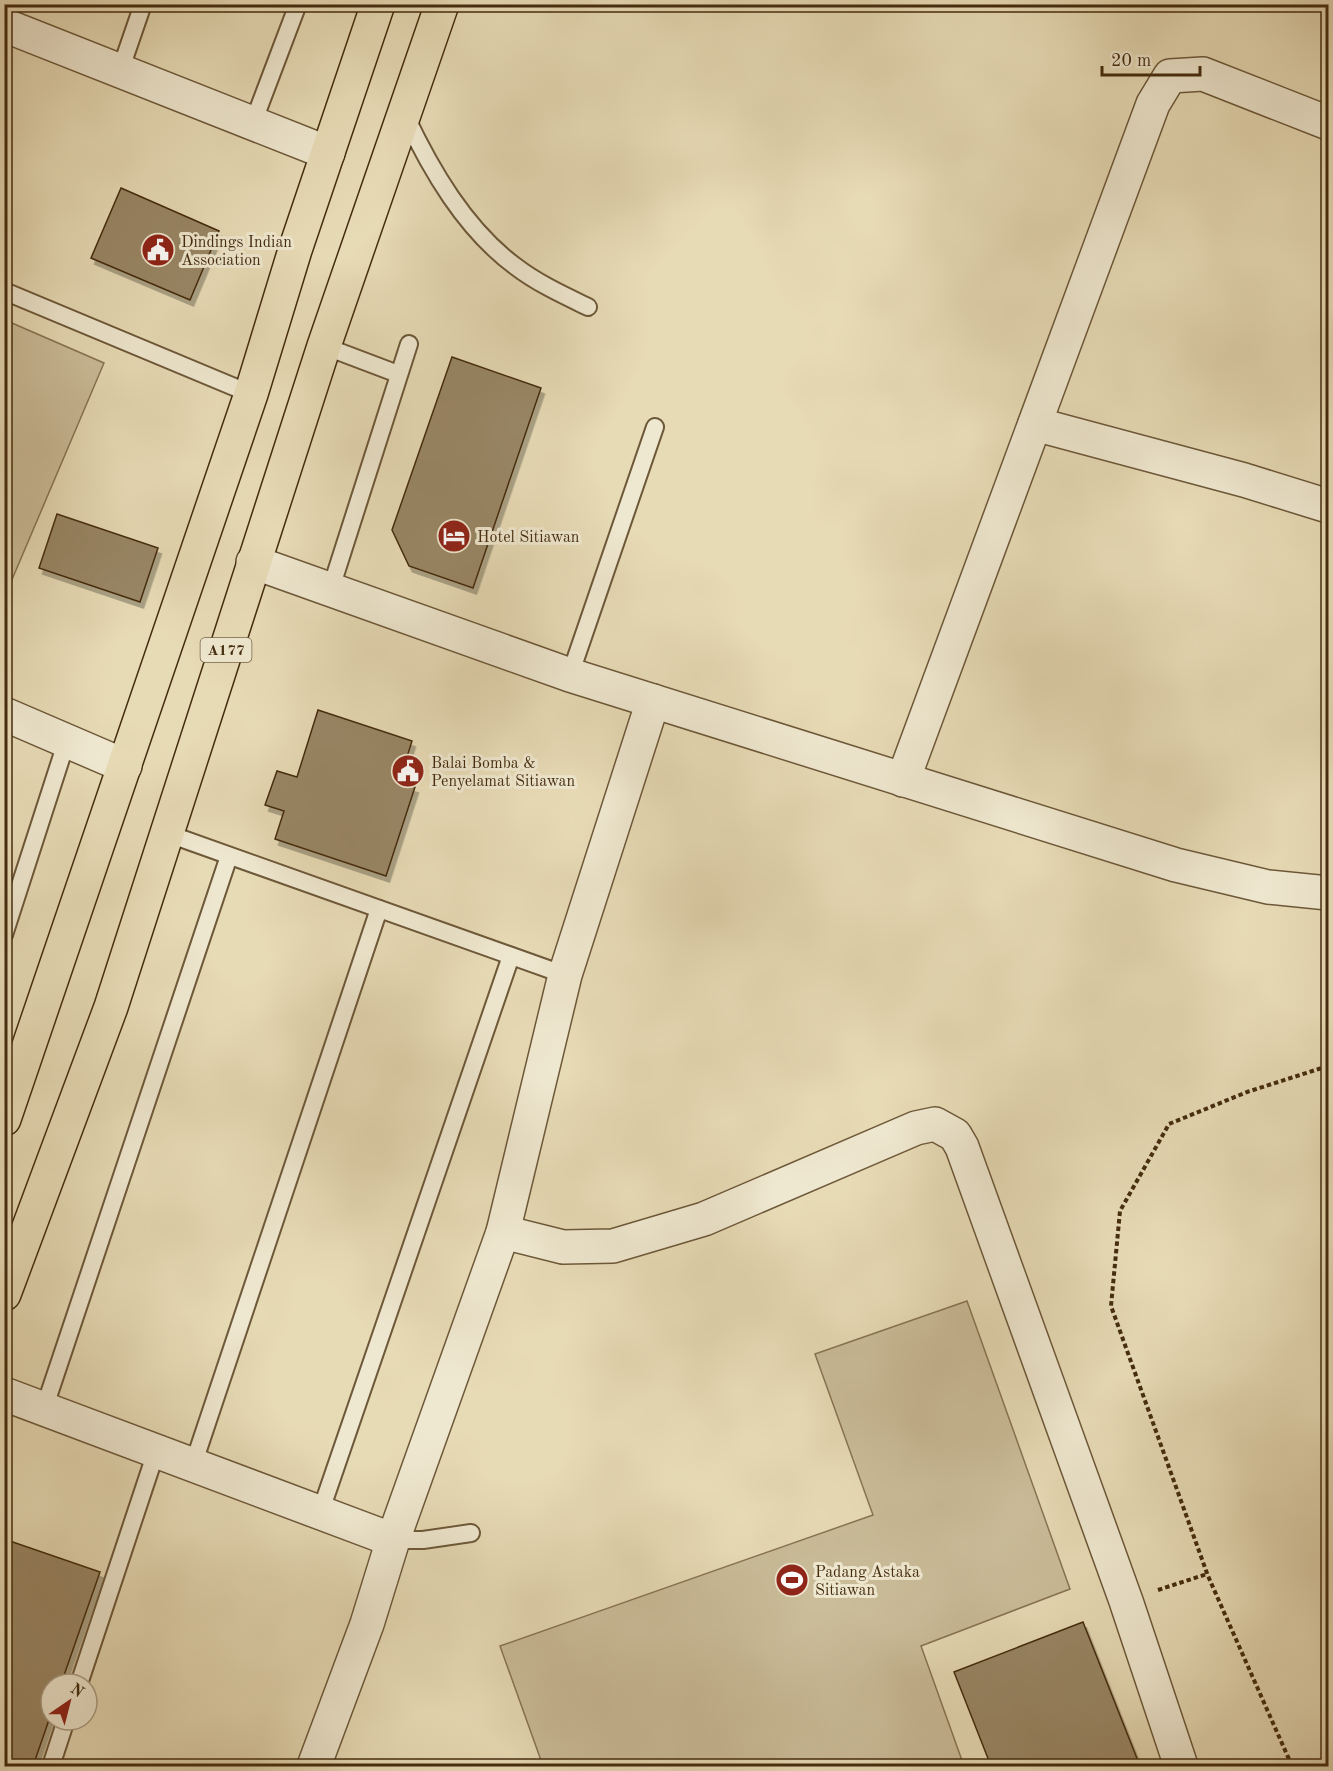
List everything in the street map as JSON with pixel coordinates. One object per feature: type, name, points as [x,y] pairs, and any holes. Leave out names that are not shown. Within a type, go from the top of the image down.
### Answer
[{"type":"highway","points":[[4,1119],[251,394],[295,250],[378,4]]},
{"type":"highway","name":"A177","points":[[4,1294],[111,1007],[324,346],[442,4]]},
{"type":"street","points":[[4,25],[328,153]]},
{"type":"street","points":[[903,780],[1153,104],[1170,76],[1203,74],[1329,123]]},
{"type":"street","points":[[1035,424],[1244,480],[1329,506]]},
{"type":"street","points":[[253,562],[570,675],[1176,865],[1268,887],[1329,893]]},
{"type":"street","points":[[314,1767],[367,1623],[393,1540],[503,1232],[565,975],[653,701]]},
{"type":"street","points":[[4,714],[125,766]]},
{"type":"street","points":[[503,1232],[563,1247],[613,1246],[704,1219],[916,1128],[935,1124],[955,1135],[1126,1601],[1181,1767]]},
{"type":"street","points":[[4,1394],[393,1540]]},
{"type":"lane","points":[[120,71],[143,4]]},
{"type":"lane","points":[[253,123],[298,4]]},
{"type":"lane","points":[[404,114],[426,159],[446,190],[473,224],[514,266],[549,288],[588,307]]},
{"type":"lane","points":[[4,291],[251,394]]},
{"type":"lane","points":[[331,588],[409,344]]},
{"type":"lane","points":[[324,346],[398,374]]},
{"type":"lane","points":[[570,675],[655,427]]},
{"type":"lane","points":[[4,935],[67,740]]},
{"type":"lane","points":[[166,833],[565,975]]},
{"type":"lane","points":[[44,1409],[229,856]]},
{"type":"lane","points":[[192,1465],[379,909]]},
{"type":"lane","points":[[320,1513],[511,956]]},
{"type":"lane","points":[[83,1672],[156,1452]]},
{"type":"lane","points":[[393,1540],[423,1540],[471,1533]]},
{"type":"lane","points":[[51,1767],[62,1732]]},
{"type":"path","points":[[1292,1767],[1208,1575],[1111,1306],[1120,1211],[1169,1124],[1247,1092],[1329,1066]]},
{"type":"path","points":[[1126,1601],[1208,1575]]},
{"type":"shaded area","points":[[5,320],[104,363],[5,596]]},
{"type":"shaded area","name":"Padang Astaka Sitiawan","points":[[967,1301],[1070,1589],[921,1646],[964,1766],[543,1766],[500,1646],[873,1515],[815,1354]]},
{"type":"building","points":[[121,188],[219,231],[190,300],[91,258]]},
{"type":"building","points":[[452,357],[541,388],[473,588],[409,566],[392,530]]},
{"type":"building","points":[[57,514],[158,548],[140,602],[39,568]]},
{"type":"building","points":[[318,710],[412,741],[399,782],[415,787],[386,876],[275,839],[284,811],[265,805],[277,771],[297,777]]},
{"type":"building","points":[[4,1539],[100,1572],[65,1672],[39,1672],[39,1732],[45,1732],[33,1766],[4,1766]]},
{"type":"building","points":[[1083,1622],[1140,1766],[991,1766],[954,1672]]},
{"type":"place","name":"Dindings Indian Association","points":[[158,250]]},
{"type":"place","name":"Hotel Sitiawan","points":[[454,536]]},
{"type":"place","name":"Balai Bomba & Penyelamat Sitiawan","points":[[408,771]]},
{"type":"place","name":"Padang Astaka Sitiawan","points":[[792,1580]]}]
